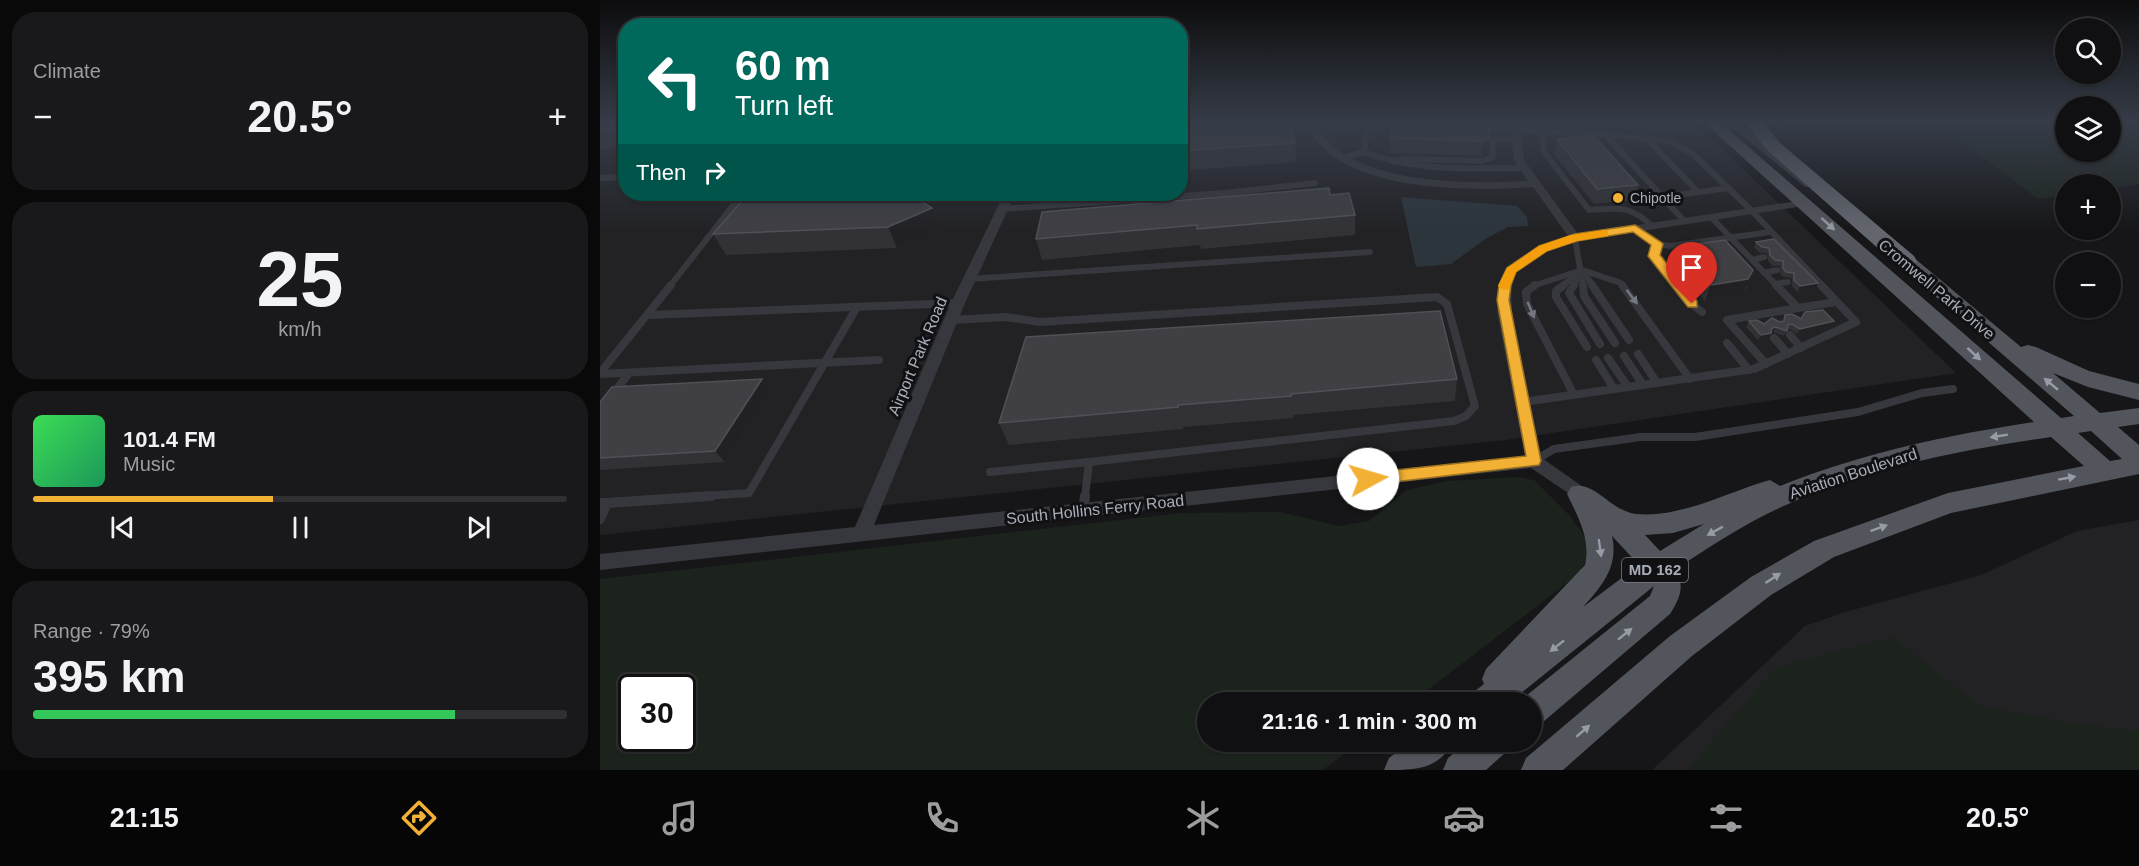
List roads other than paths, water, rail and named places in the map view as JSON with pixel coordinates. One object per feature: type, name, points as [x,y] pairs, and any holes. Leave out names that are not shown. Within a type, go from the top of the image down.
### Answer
[{"type":"highway","points":[[1788,159],[1906,261]]},
{"type":"main road","name":"Cromwell Park Drive","points":[[1753,159],[2105,471]]},
{"type":"main road","name":"Cromwell Park Drive","points":[[1906,261],[2139,459]]},
{"type":"main road","points":[[1983,327],[2055,367],[2095,382],[2139,392]]},
{"type":"main road","name":"Aviation Boulevard","points":[[1499,692],[1659,567],[1710,533],[1776,498],[1845,472],[1933,448],[2139,416]]},
{"type":"main road","points":[[1538,770],[1681,646],[1761,586],[1824,549],[1947,503],[2139,465]]},
{"type":"main road","points":[[1611,518],[1633,525],[1655,527],[1766,491],[1845,472]]},
{"type":"main road","points":[[1542,703],[1660,605],[1666,596],[1668,585],[1659,567],[1611,518],[1580,494]]},
{"type":"main road","points":[[1484,692],[1593,576],[1602,561],[1602,545],[1580,494]]},
{"type":"main road","points":[[1401,770],[1423,752]]},
{"type":"main road","points":[[1460,770],[1482,752]]},
{"type":"street","points":[[1344,159],[1365,168],[1402,177],[1459,185],[1534,184]]},
{"type":"street","points":[[1519,159],[1534,184],[1575,238]]},
{"type":"street","name":"Cromwell Park Drive","points":[[1777,159],[1906,261]]},
{"type":"street","name":"Airport Park Road","points":[[861,534],[958,303],[1006,201]]},
{"type":"street","points":[[1580,494],[1534,461],[1504,311],[1505,285],[1511,270],[1543,249],[1575,238],[1804,203]]},
{"type":"street","name":"South Hollins Ferry Road","points":[[600,562],[1534,461]]},
{"type":"lane","points":[[1378,159],[1407,166],[1524,168]]},
{"type":"lane","points":[[1384,162],[1407,159],[1482,161],[1487,159]]},
{"type":"lane","points":[[1549,159],[1589,210],[1623,207],[1639,212],[1652,226]]},
{"type":"lane","points":[[1628,159],[1684,221]]},
{"type":"lane","points":[[1666,159],[1698,192]]},
{"type":"lane","points":[[1522,402],[1749,370],[1856,322],[1798,267],[1752,211],[1698,159]]},
{"type":"lane","points":[[600,178],[618,177]]},
{"type":"lane","points":[[1188,196],[1315,183]]},
{"type":"lane","points":[[1662,197],[1729,188]]},
{"type":"lane","points":[[600,374],[738,201]]},
{"type":"lane","points":[[1002,208],[1110,201]]},
{"type":"lane","points":[[1711,217],[1798,308]]},
{"type":"lane","points":[[1635,228],[1657,244],[1670,246],[1770,232]]},
{"type":"lane","points":[[1575,238],[1582,270],[1584,296],[1615,343]]},
{"type":"lane","points":[[1657,244],[1654,256],[1692,304],[1702,312]]},
{"type":"lane","points":[[969,279],[1370,252]]},
{"type":"lane","points":[[1752,260],[1764,257]]},
{"type":"lane","points":[[1582,270],[1629,340]]},
{"type":"lane","points":[[1582,270],[1569,292],[1600,344]]},
{"type":"lane","points":[[1582,270],[1556,291],[1556,297],[1587,347]]},
{"type":"lane","points":[[1574,395],[1527,304],[1526,292],[1535,285],[1582,270],[1621,283],[1690,379]]},
{"type":"lane","points":[[1764,273],[1777,270]]},
{"type":"lane","points":[[1775,284],[1788,282]]},
{"type":"lane","points":[[951,320],[1005,317],[1040,322],[1437,297],[1447,304],[1475,406],[1466,416],[1454,421],[990,472]]},
{"type":"lane","points":[[1766,364],[1727,320],[1836,302]]},
{"type":"lane","points":[[647,315],[958,303]]},
{"type":"lane","points":[[600,519],[604,503],[749,493],[857,307]]},
{"type":"lane","points":[[1789,309],[1797,319]]},
{"type":"lane","points":[[1769,313],[1778,322]]},
{"type":"lane","points":[[1753,315],[1761,324]]},
{"type":"lane","points":[[1809,332],[1817,340]]},
{"type":"lane","points":[[1790,335],[1801,348]]},
{"type":"lane","points":[[1774,338],[1788,354]]},
{"type":"lane","points":[[1727,343],[1749,370]]},
{"type":"lane","points":[[1638,354],[1657,383]]},
{"type":"lane","points":[[1624,356],[1643,385]]},
{"type":"lane","points":[[1608,358],[1628,387]]},
{"type":"lane","points":[[600,374],[879,360]]},
{"type":"lane","points":[[1596,360],[1614,389]]},
{"type":"lane","points":[[607,401],[629,373]]},
{"type":"lane","points":[[1534,461],[1554,449],[1641,437],[1695,437],[1858,412],[1922,393],[1953,389]]},
{"type":"lane","points":[[1083,510],[1089,462]]},
{"type":"place","name":"Chipotle","points":[[1618,198]]}]
